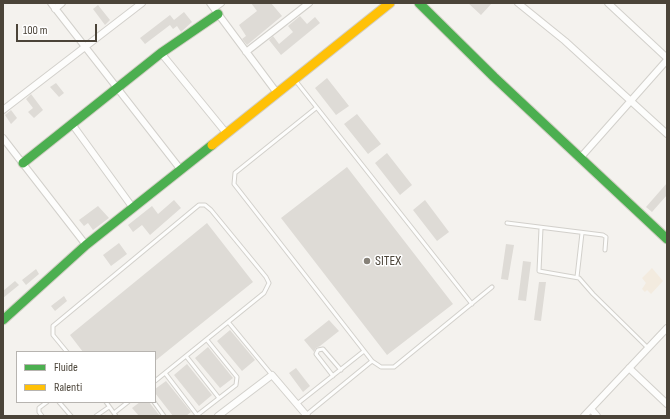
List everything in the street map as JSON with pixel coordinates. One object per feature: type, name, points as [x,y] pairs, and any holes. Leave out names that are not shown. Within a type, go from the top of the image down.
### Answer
[{"type":"street","points":[[51,3],[116,89],[181,170]]},
{"type":"street","points":[[55,9],[62,3]]},
{"type":"street","points":[[3,110],[142,3]]},
{"type":"street","points":[[23,163],[161,54],[221,3]]},
{"type":"street","points":[[246,52],[309,3]]},
{"type":"street","points":[[3,320],[86,245],[390,3]]},
{"type":"street","points":[[419,3],[494,77],[667,239]]},
{"type":"street","points":[[518,3],[565,41],[667,134]]},
{"type":"street","points":[[581,157],[631,102],[667,59],[608,3]]},
{"type":"street","points":[[214,8],[276,93]]},
{"type":"street","points":[[161,54],[227,134]]},
{"type":"street","points":[[72,124],[133,208]]},
{"type":"street","points":[[3,138],[86,245]]},
{"type":"street","points":[[584,416],[667,328]]},
{"type":"street","points":[[629,368],[667,404]]},
{"type":"street","points":[[218,416],[272,375],[306,415]]},
{"type":"street","points":[[591,409],[597,416]]},
{"type":"lane","points":[[294,78],[316,108],[472,304]]},
{"type":"lane","points":[[316,108],[235,173],[234,184],[372,361],[381,367],[394,367],[492,287]]},
{"type":"lane","points":[[65,351],[53,335],[53,326],[199,205],[204,205],[211,210],[266,277],[269,284],[264,293],[229,323],[156,380]]},
{"type":"lane","points":[[507,223],[605,236],[605,250]]},
{"type":"lane","points":[[541,228],[539,271],[577,277],[648,348]]},
{"type":"lane","points":[[577,277],[582,233]]},
{"type":"lane","points":[[229,323],[272,375]]},
{"type":"lane","points":[[165,373],[197,415],[236,385],[237,377],[208,340]]},
{"type":"lane","points":[[334,376],[316,354],[318,350],[322,349],[341,370]]},
{"type":"lane","points":[[297,404],[364,351]]},
{"type":"lane","points":[[186,356],[218,398]]},
{"type":"lane","points":[[306,415],[372,361]]},
{"type":"lane","points":[[42,416],[39,412],[40,408],[46,403]]},
{"type":"lane","points":[[60,403],[71,416]]},
{"type":"lane","points":[[107,403],[115,414],[127,403]]},
{"type":"lane","points":[[155,403],[164,416]]},
{"type":"lane","points":[[96,416],[109,407]]},
{"type":"shaded area","points":[[652,268],[663,281],[651,294],[647,290],[645,292],[642,289],[646,283],[642,278]]},
{"type":"building","points":[[251,3],[271,3],[282,16],[247,45],[242,39],[246,36],[239,25],[257,11]]},
{"type":"building","points":[[468,3],[492,3],[481,15]]},
{"type":"building","points":[[98,5],[110,20],[105,25],[93,9]]},
{"type":"building","points":[[184,12],[192,22],[181,32],[177,26],[173,29],[170,25],[145,44],[140,38],[170,15],[174,20]]},
{"type":"building","points":[[300,16],[307,24],[315,17],[320,23],[281,55],[269,40],[273,36],[279,44],[293,32],[288,26]]},
{"type":"building","points":[[327,78],[349,106],[336,115],[315,88]]},
{"type":"building","points":[[56,83],[64,93],[59,97],[50,87]]},
{"type":"building","points":[[31,94],[43,110],[34,118],[28,112],[33,108],[26,99]]},
{"type":"building","points":[[11,110],[17,118],[11,124],[5,115]]},
{"type":"building","points":[[357,114],[381,144],[368,154],[344,124]]},
{"type":"building","points":[[387,153],[412,185],[400,195],[375,163]]},
{"type":"building","name":"SITEX","points":[[347,167],[453,304],[387,355],[281,218]]},
{"type":"building","points":[[667,183],[667,195],[652,212],[646,207]]},
{"type":"building","points":[[174,200],[181,208],[150,235],[142,225],[133,232],[128,225],[152,206],[158,214]]},
{"type":"building","points":[[425,200],[449,232],[437,241],[413,210]]},
{"type":"building","points":[[98,206],[109,218],[93,230],[88,223],[84,226],[79,220]]},
{"type":"building","points":[[207,223],[253,282],[156,360],[156,351],[82,351],[70,335]]},
{"type":"building","points":[[119,243],[127,254],[111,266],[103,255]]},
{"type":"building","points":[[506,244],[514,245],[508,280],[501,279]]},
{"type":"building","points":[[523,261],[531,262],[526,301],[518,300]]},
{"type":"building","points":[[36,269],[39,274],[26,285],[22,280]]},
{"type":"building","points":[[15,281],[19,285],[3,298],[3,291]]},
{"type":"building","points":[[539,282],[546,282],[541,321],[534,320]]},
{"type":"building","points":[[64,296],[67,301],[55,311],[51,306]]},
{"type":"building","points":[[329,320],[339,331],[316,348],[314,352],[304,340]]},
{"type":"building","points":[[230,330],[255,360],[242,371],[217,341]]},
{"type":"building","points":[[208,347],[233,378],[220,388],[195,358]]},
{"type":"building","points":[[187,364],[212,395],[199,406],[174,375]]},
{"type":"building","points":[[296,368],[310,386],[303,392],[289,373]]},
{"type":"building","points":[[166,381],[191,412],[186,416],[173,416],[156,394],[156,388]]},
{"type":"building","points":[[139,403],[150,403],[160,416],[139,416],[132,408]]},
{"type":"traffic: fast","points":[[419,3],[494,77],[667,239]]},
{"type":"traffic: fast","points":[[23,163],[161,53],[218,14]]},
{"type":"traffic: fast","points":[[3,320],[86,245],[212,145]]},
{"type":"traffic: slow","points":[[212,145],[390,3]]},
{"type":"place","name":"SITEX","points":[[367,261]]}]
